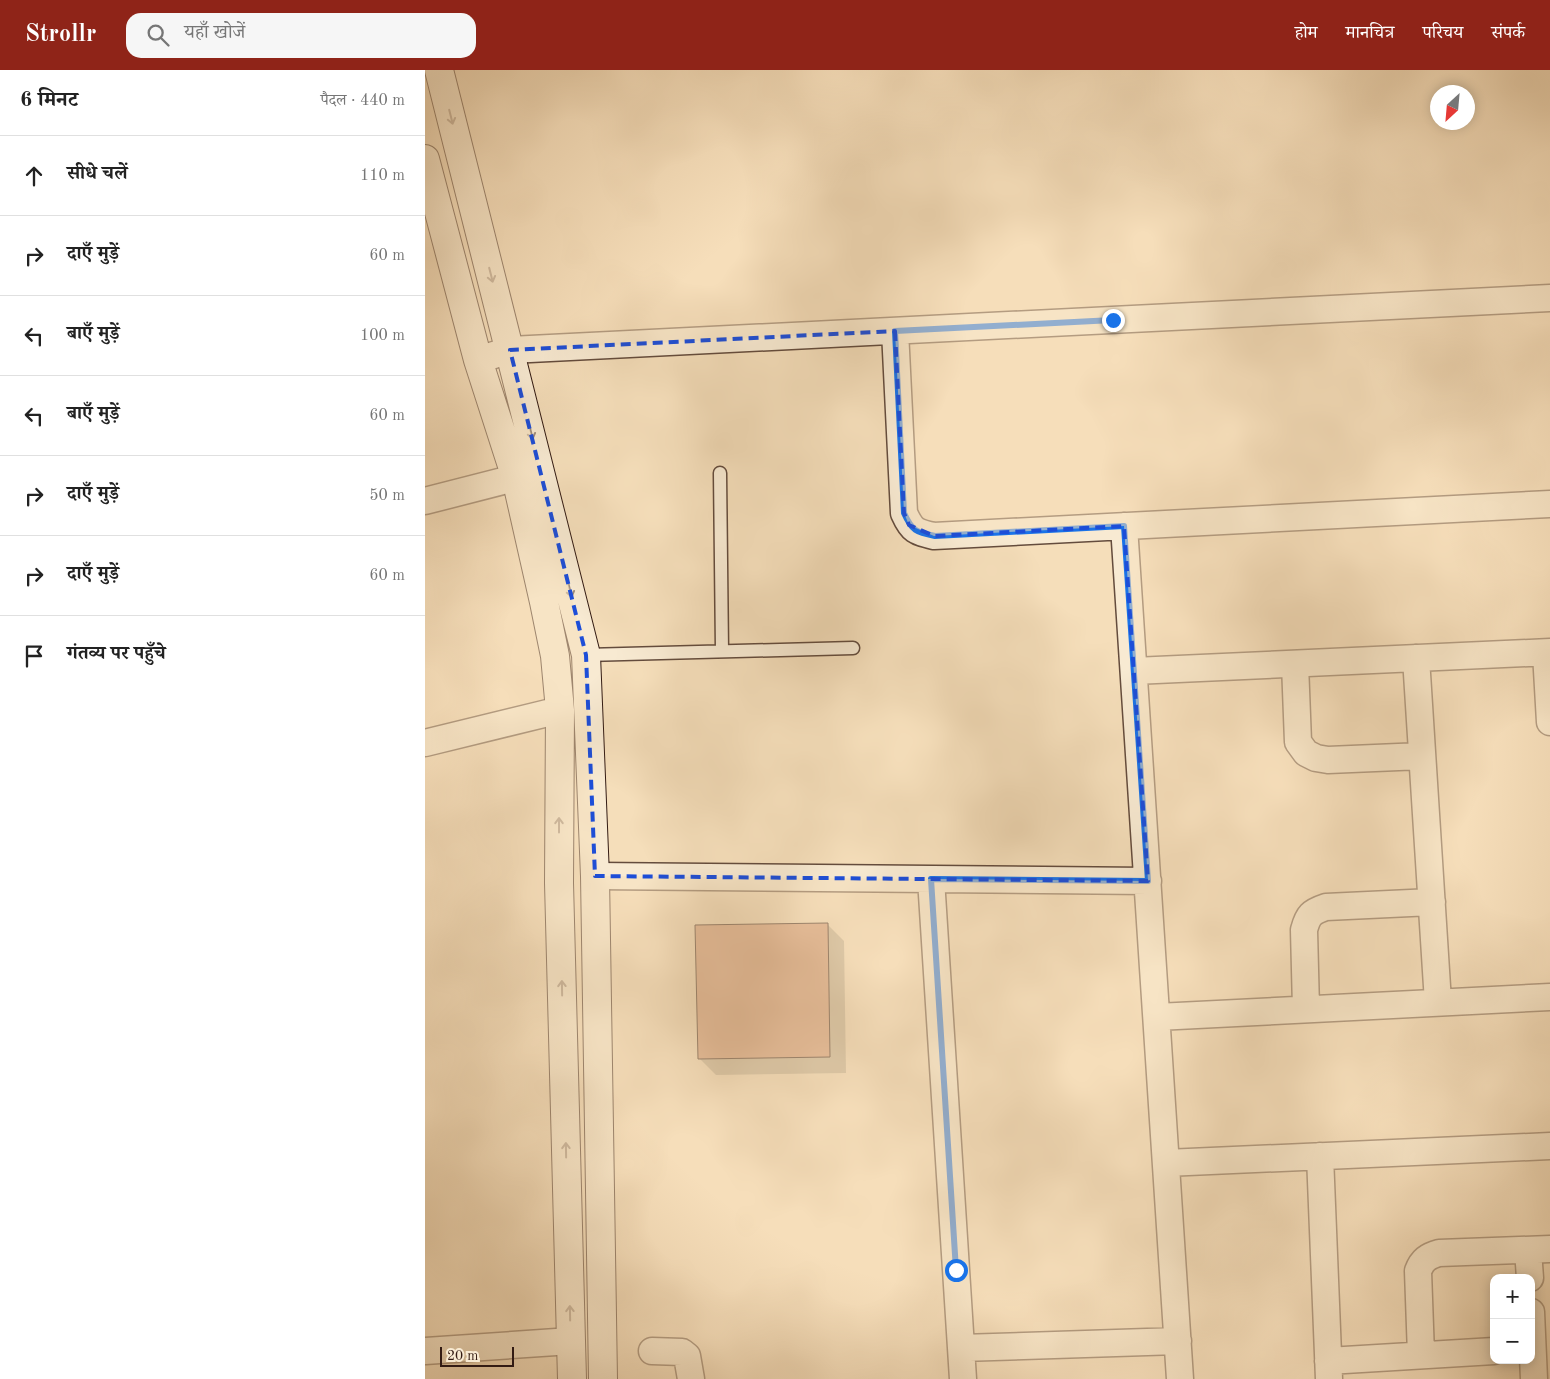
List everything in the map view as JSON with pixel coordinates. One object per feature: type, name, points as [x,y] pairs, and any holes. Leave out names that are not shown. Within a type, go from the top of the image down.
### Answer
[{"type":"main road","points":[[439,70],[510,350],[545,602],[555,656],[560,710],[559,883],[572,1379]]},
{"type":"main road","points":[[425,159],[478,360],[528,475],[586,655],[595,876],[603,1379]]},
{"type":"street","points":[[478,360],[510,350],[1550,298]]},
{"type":"street","points":[[895,331],[904,513],[909,525],[920,533],[935,536],[1550,504]]},
{"type":"street","points":[[425,501],[528,475]]},
{"type":"street","points":[[1124,526],[1180,1379]]},
{"type":"street","points":[[1134,671],[1548,652],[1550,722]]},
{"type":"street","points":[[1416,658],[1438,1002]]},
{"type":"street","points":[[1295,664],[1298,742],[1306,753],[1315,758],[1328,760],[1422,756]]},
{"type":"street","points":[[425,743],[560,710]]},
{"type":"street","points":[[595,876],[1148,881]]},
{"type":"street","points":[[931,879],[963,1379]]},
{"type":"street","points":[[1306,1009],[1303,930],[1307,919],[1315,911],[1326,907],[1432,902]]},
{"type":"street","points":[[1157,1017],[1550,996]]},
{"type":"street","points":[[1166,1163],[1550,1146]]},
{"type":"street","points":[[1320,1156],[1329,1370],[1421,1355],[1490,1351]]},
{"type":"street","points":[[1421,1355],[1418,1271],[1421,1262],[1439,1253],[1539,1250],[1531,1274]]},
{"type":"street","points":[[1532,1319],[1538,1348],[1534,1379]]},
{"type":"street","points":[[425,1351],[571,1341]]},
{"type":"street","points":[[961,1348],[1178,1341]]},
{"type":"street","points":[[652,1351],[682,1352],[687,1356],[691,1379]]},
{"type":"lane","points":[[720,473],[722,651]]},
{"type":"lane","points":[[586,655],[853,648]]},
{"type":"highlighted area","points":[[895,331],[904,513],[909,525],[934,536],[1124,526],[1148,881],[595,876],[586,655],[510,350]]},
{"type":"building","points":[[828,923],[830,1057],[698,1059],[695,925]]},
{"type":"route","points":[[956,1270],[931,879],[1148,881],[1124,526],[935,536],[920,533],[909,525],[904,513],[895,331],[1113,320]]}]
